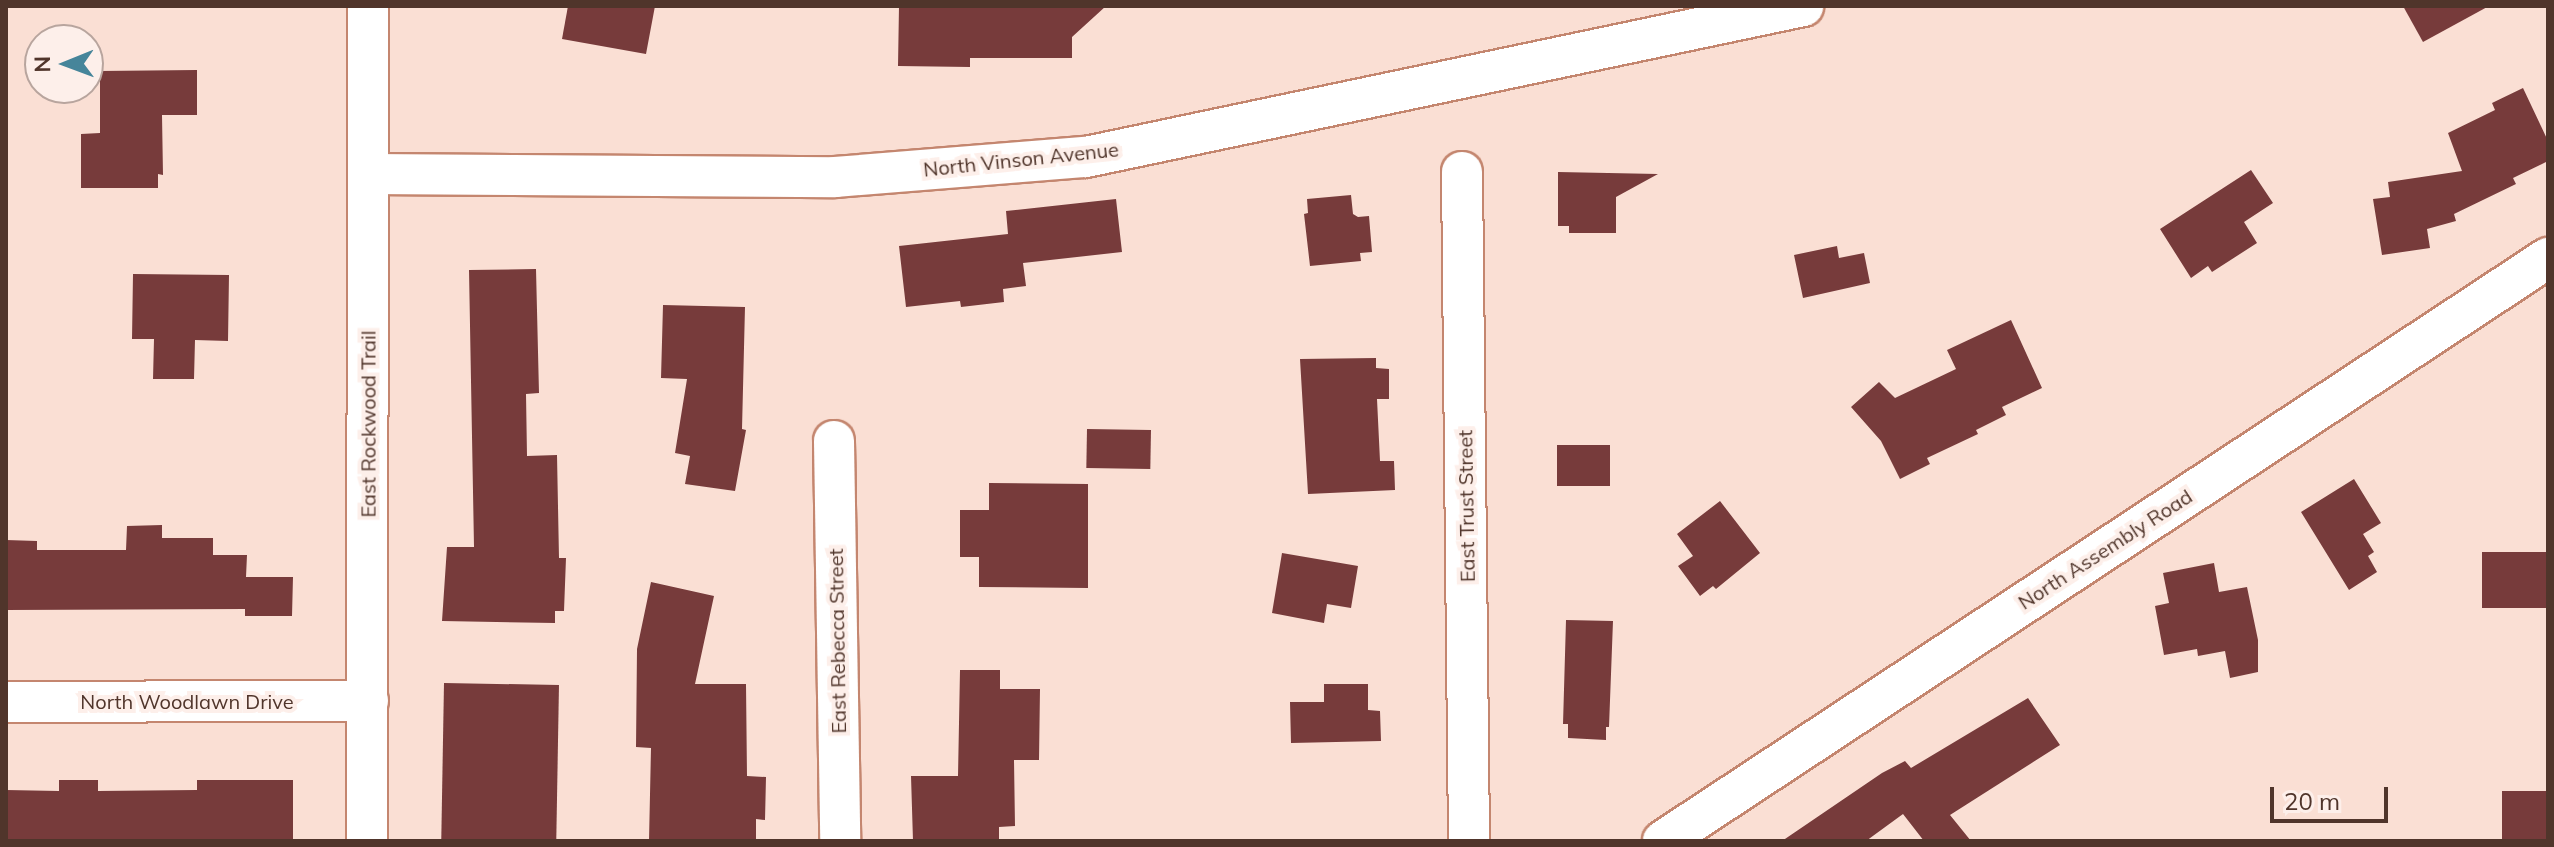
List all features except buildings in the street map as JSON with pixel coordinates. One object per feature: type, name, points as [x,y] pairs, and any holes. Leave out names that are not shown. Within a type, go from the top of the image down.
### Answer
[{"type":"street","name":"East Rockwood Trail","points":[[367,841],[368,6]]},
{"type":"street","name":"North Vinson Avenue","points":[[369,174],[835,177],[1086,157],[1803,6]]},
{"type":"street","name":"East Trust Street","points":[[1462,172],[1469,841]]},
{"type":"street","name":"North Assembly Road","points":[[1663,841],[2548,258]]},
{"type":"street","name":"East Rebecca Street","points":[[834,441],[840,841]]},
{"type":"street","name":"North Woodlawn Drive","points":[[6,702],[368,701]]}]
